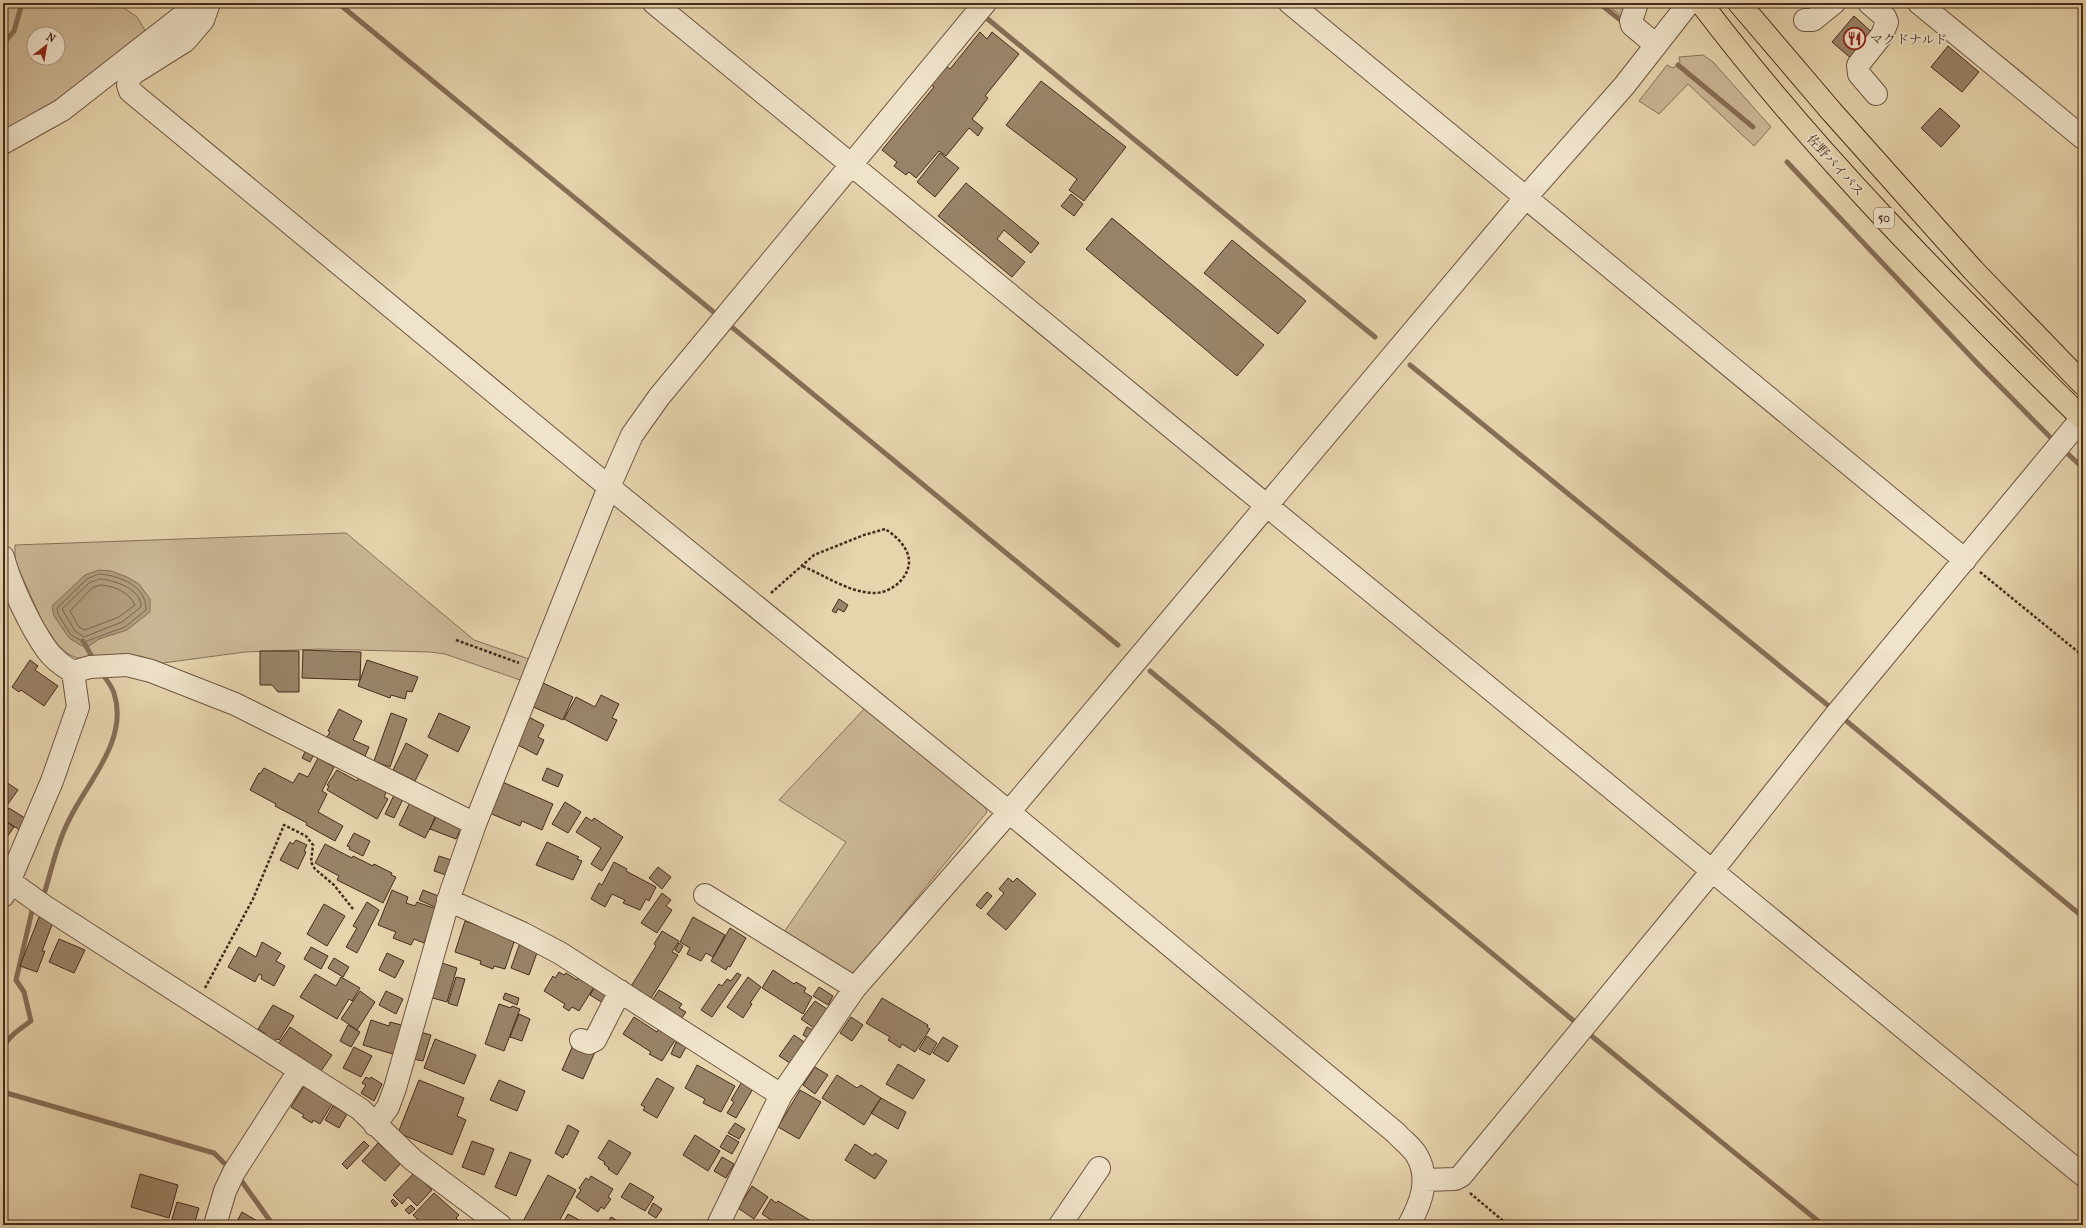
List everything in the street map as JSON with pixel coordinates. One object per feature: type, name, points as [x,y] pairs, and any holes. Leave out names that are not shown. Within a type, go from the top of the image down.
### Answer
[{"type":"highway","name":"佐野バイパス","points":[[1701,3],[1803,128],[1852,184],[1965,302],[2082,418]]},
{"type":"highway","name":"50","points":[[1739,3],[1832,112],[1973,270],[2083,384]]},
{"type":"street","points":[[3,143],[62,110],[199,3]]},
{"type":"street","points":[[208,3],[203,20],[185,41],[134,73],[128,85],[130,91],[609,487],[1009,812],[1396,1133],[1416,1154],[1425,1180],[1419,1206],[1409,1225]]},
{"type":"street","points":[[654,3],[2083,1175]]},
{"type":"street","points":[[375,1125],[388,1107],[395,1088],[448,900],[475,824],[622,455],[646,414],[985,3]]},
{"type":"street","points":[[1290,3],[1526,196],[1965,560]]},
{"type":"street","points":[[1637,3],[1631,21],[1632,25],[1656,45]]},
{"type":"street","points":[[718,1225],[781,1095],[855,988],[1009,812],[1526,196],[1624,86],[1689,3]]},
{"type":"street","points":[[1804,20],[1813,20],[1834,3]]},
{"type":"street","points":[[1869,3],[1885,17],[1887,22],[1882,35],[1858,65],[1859,74],[1876,94]]},
{"type":"street","points":[[1919,3],[2083,138]]},
{"type":"street","points":[[1425,1180],[1455,1179],[1461,1176],[1712,871],[1834,717],[2082,418]]},
{"type":"street","points":[[3,557],[24,610],[47,650],[59,663],[73,672],[78,706],[52,781],[5,884],[44,906],[198,1004],[360,1110],[413,1160],[500,1225]]},
{"type":"street","points":[[73,672],[90,667],[127,665],[151,671],[235,704],[475,824]]},
{"type":"street","points":[[704,895],[855,988]]},
{"type":"street","points":[[448,900],[522,933],[560,952],[781,1095]]},
{"type":"street","points":[[582,1040],[589,1043],[595,1040],[620,991]]},
{"type":"street","points":[[215,1225],[225,1191],[234,1172],[299,1071]]},
{"type":"street","points":[[1060,1225],[1099,1168]]},
{"type":"path","points":[[757,608],[768,595],[814,555],[864,535],[885,529],[895,535],[907,553],[909,560],[906,572],[899,583],[886,592],[873,594],[858,590],[802,566]]},
{"type":"path","points":[[1965,560],[2083,656]]},
{"type":"path","points":[[456,640],[536,670]]},
{"type":"path","points":[[198,1004],[253,899],[284,825],[306,836],[313,845],[311,862],[315,869],[334,884],[354,909]]},
{"type":"path","points":[[1455,1179],[1508,1225]]},
{"type":"shaded area","points":[[3,3],[117,3],[137,17],[146,32],[48,108],[3,132]]},
{"type":"shaded area","points":[[1605,3],[1628,3],[1621,16]]},
{"type":"shaded area","points":[[1703,55],[1713,62],[1771,127],[1754,146],[1688,84],[1659,114],[1639,101],[1667,65],[1673,68],[1680,62],[1679,57]]},
{"type":"shaded area","points":[[346,533],[474,640],[532,660],[523,681],[445,654],[430,652],[320,649],[245,652],[163,663],[140,656],[123,654],[77,658],[68,654],[58,645],[43,623],[15,561],[15,545]]},
{"type":"shaded area","points":[[865,708],[985,807],[987,812],[874,950],[852,974],[782,935],[846,842],[779,800]]},
{"type":"water","points":[[99,570],[111,571],[127,577],[139,584],[150,599],[150,612],[127,630],[99,639],[89,646],[82,646],[69,638],[54,616],[52,606],[85,575]]},
{"type":"building","points":[[1854,16],[1875,35],[1853,60],[1832,42]]},
{"type":"building","points":[[980,32],[987,39],[992,32],[1019,54],[985,96],[988,98],[972,119],[983,128],[978,136],[969,128],[946,156],[939,151],[916,178],[909,172],[906,175],[894,166],[897,162],[882,150],[934,87],[929,83],[944,65],[950,69]]},
{"type":"building","points":[[1948,46],[1979,72],[1962,92],[1931,67]]},
{"type":"building","points":[[1041,81],[1126,147],[1084,201],[1069,190],[1077,179],[1006,125]]},
{"type":"building","points":[[1940,108],[1960,126],[1941,147],[1921,128]]},
{"type":"building","points":[[940,153],[959,168],[935,197],[917,182]]},
{"type":"building","points":[[966,183],[1039,243],[1031,253],[1004,230],[997,239],[1025,262],[1012,277],[938,216]]},
{"type":"building","points":[[1071,194],[1083,204],[1074,216],[1061,206]]},
{"type":"building","points":[[1112,218],[1264,345],[1237,376],[1086,249]]},
{"type":"building","points":[[1232,240],[1306,301],[1278,334],[1204,273]]},
{"type":"building","points":[[839,599],[848,605],[844,612],[838,609],[836,613],[832,611]]},
{"type":"building","points":[[303,650],[361,652],[360,680],[302,678]]},
{"type":"building","points":[[260,651],[299,651],[299,692],[278,692],[272,685],[260,685]]},
{"type":"building","points":[[30,660],[38,666],[35,670],[58,686],[44,706],[21,690],[19,692],[12,687]]},
{"type":"building","points":[[367,660],[418,677],[412,692],[407,691],[405,699],[391,695],[390,698],[358,686]]},
{"type":"building","points":[[541,682],[573,697],[563,720],[531,706]]},
{"type":"building","points":[[601,695],[619,704],[612,718],[617,720],[607,741],[564,719],[576,697],[595,707]]},
{"type":"building","points":[[339,709],[362,721],[353,740],[369,747],[365,756],[327,737],[330,732],[328,731]]},
{"type":"building","points":[[391,713],[407,719],[390,767],[374,761]]},
{"type":"building","points":[[439,713],[470,727],[458,752],[428,737]]},
{"type":"building","points":[[527,716],[544,725],[538,737],[544,740],[537,755],[514,743]]},
{"type":"building","points":[[406,743],[428,755],[415,781],[393,770]]},
{"type":"building","points":[[307,748],[315,752],[310,762],[302,758]]},
{"type":"building","points":[[318,758],[334,767],[322,791],[327,794],[318,812],[343,826],[335,841],[306,825],[307,823],[275,806],[276,804],[250,790],[259,773],[260,774],[264,768],[293,783],[299,773],[308,777]]},
{"type":"building","points":[[547,768],[563,775],[558,787],[542,780]]},
{"type":"building","points":[[337,770],[357,781],[360,776],[387,790],[384,797],[388,799],[377,819],[327,790],[329,786],[327,785]]},
{"type":"building","points":[[3,780],[18,790],[5,808],[3,806]]},
{"type":"building","points":[[500,781],[553,804],[542,830],[522,821],[520,826],[487,812]]},
{"type":"building","points":[[394,795],[403,799],[394,818],[385,814]]},
{"type":"building","points":[[411,800],[438,813],[425,838],[399,825]]},
{"type":"building","points":[[565,802],[581,812],[568,833],[552,824]]},
{"type":"building","points":[[9,808],[28,820],[21,831],[3,819]]},
{"type":"building","points":[[436,815],[462,826],[456,839],[430,829]]},
{"type":"building","points":[[586,817],[592,821],[594,818],[623,837],[602,871],[591,864],[601,848],[576,832]]},
{"type":"building","points":[[3,819],[14,827],[3,843]]},
{"type":"building","points":[[354,833],[370,841],[363,856],[349,849],[350,847],[347,846]]},
{"type":"building","points":[[296,840],[307,845],[304,851],[306,852],[298,869],[280,860],[290,842],[293,844]]},
{"type":"building","points":[[547,842],[579,857],[577,859],[582,861],[573,880],[536,865]]},
{"type":"building","points":[[325,844],[352,858],[353,856],[373,866],[374,864],[392,873],[391,875],[396,877],[383,903],[337,880],[339,876],[315,863]]},
{"type":"building","points":[[439,856],[451,860],[446,875],[434,871]]},
{"type":"building","points":[[614,862],[627,869],[626,871],[656,887],[649,901],[646,899],[640,910],[623,903],[625,900],[612,894],[605,907],[591,899],[599,883],[602,885]]},
{"type":"building","points":[[658,867],[671,877],[662,889],[649,878]]},
{"type":"building","points":[[1008,878],[1013,882],[1017,878],[1036,894],[1006,930],[987,914],[1004,893],[999,889]]},
{"type":"building","points":[[392,890],[408,897],[406,903],[415,906],[417,902],[436,909],[424,943],[414,939],[411,945],[393,938],[396,932],[378,925]]},
{"type":"building","points":[[423,890],[441,897],[437,908],[419,900]]},
{"type":"building","points":[[987,892],[992,896],[981,909],[976,905]]},
{"type":"building","points":[[662,893],[671,900],[666,906],[672,910],[657,933],[641,923]]},
{"type":"building","points":[[367,902],[379,910],[357,953],[346,947],[357,928],[353,926]]},
{"type":"building","points":[[324,904],[345,916],[327,946],[307,934]]},
{"type":"building","points":[[39,917],[53,922],[42,951],[45,951],[37,972],[20,966]]},
{"type":"building","points":[[693,917],[725,935],[713,957],[706,953],[701,961],[687,954],[690,948],[680,942]]},
{"type":"building","points":[[465,921],[515,939],[505,969],[494,966],[493,969],[480,964],[481,961],[455,952]]},
{"type":"building","points":[[730,928],[746,938],[730,967],[728,966],[726,970],[711,961]]},
{"type":"building","points":[[662,931],[679,941],[672,952],[678,955],[650,1000],[630,988],[656,946],[654,944]]},
{"type":"building","points":[[59,939],[85,950],[74,973],[49,962]]},
{"type":"building","points":[[262,942],[281,953],[276,961],[285,966],[274,986],[261,979],[262,976],[259,974],[255,982],[228,967],[239,947],[256,957]]},
{"type":"building","points":[[520,943],[538,950],[529,975],[511,968]]},
{"type":"building","points":[[679,943],[683,946],[679,953],[675,950]]},
{"type":"building","points":[[311,947],[328,956],[321,969],[304,959]]},
{"type":"building","points":[[387,953],[404,961],[395,978],[379,970]]},
{"type":"building","points":[[334,958],[349,967],[343,977],[328,968]]},
{"type":"building","points":[[439,962],[457,968],[447,1002],[429,997]]},
{"type":"building","points":[[773,970],[794,984],[796,982],[806,988],[804,992],[812,997],[803,1014],[762,988]]},
{"type":"building","points":[[559,972],[564,975],[566,973],[577,980],[578,978],[594,987],[579,1011],[572,1007],[569,1011],[563,1007],[565,1004],[544,991],[553,976],[555,978]]},
{"type":"building","points":[[737,973],[741,975],[712,1017],[701,1010],[719,984],[722,986],[727,979],[731,981]]},
{"type":"building","points":[[315,974],[336,986],[341,977],[360,988],[352,1001],[349,999],[337,1019],[300,997]]},
{"type":"building","points":[[456,977],[465,979],[457,1006],[448,1003]]},
{"type":"building","points":[[748,977],[761,987],[750,1003],[752,1004],[743,1018],[727,1007]]},
{"type":"building","points":[[595,986],[608,994],[603,1003],[590,995]]},
{"type":"building","points":[[819,987],[833,996],[828,1005],[813,996]]},
{"type":"building","points":[[659,990],[682,1004],[679,1008],[686,1012],[681,1019],[652,1001]]},
{"type":"building","points":[[360,991],[375,1002],[357,1030],[341,1019]]},
{"type":"building","points":[[386,991],[403,999],[396,1014],[379,1005]]},
{"type":"building","points":[[505,993],[519,998],[517,1005],[503,999]]},
{"type":"building","points":[[882,998],[928,1025],[927,1027],[930,1029],[915,1052],[902,1044],[900,1048],[888,1040],[890,1037],[866,1023]]},
{"type":"building","points":[[815,1001],[827,1009],[814,1028],[801,1019]]},
{"type":"building","points":[[499,1004],[520,1009],[504,1051],[485,1044]]},
{"type":"building","points":[[273,1005],[294,1016],[279,1040],[276,1039],[274,1042],[258,1029]]},
{"type":"building","points":[[519,1014],[530,1019],[522,1041],[510,1037]]},
{"type":"building","points":[[634,1017],[657,1032],[660,1027],[677,1037],[662,1061],[649,1054],[651,1052],[623,1034]]},
{"type":"building","points":[[851,1017],[863,1025],[852,1041],[840,1033]]},
{"type":"building","points":[[371,1020],[389,1026],[390,1022],[405,1026],[396,1055],[363,1045]]},
{"type":"building","points":[[348,1025],[360,1032],[351,1047],[340,1041]]},
{"type":"building","points":[[290,1027],[332,1055],[321,1071],[279,1043]]},
{"type":"building","points":[[807,1027],[813,1030],[808,1038],[803,1035]]},
{"type":"building","points":[[420,1032],[431,1035],[423,1061],[413,1059]]},
{"type":"building","points":[[794,1035],[804,1042],[790,1063],[779,1056]]},
{"type":"building","points":[[927,1036],[937,1043],[930,1055],[919,1049]]},
{"type":"building","points":[[943,1037],[958,1046],[948,1062],[933,1053]]},
{"type":"building","points":[[435,1039],[476,1055],[464,1084],[424,1068]]},
{"type":"building","points":[[676,1042],[686,1047],[680,1058],[671,1054]]},
{"type":"building","points":[[574,1043],[595,1052],[583,1079],[562,1070]]},
{"type":"building","points":[[354,1047],[372,1056],[361,1077],[343,1068]]},
{"type":"building","points":[[898,1064],[925,1080],[913,1099],[886,1084]]},
{"type":"building","points":[[697,1065],[735,1086],[721,1112],[703,1103],[705,1099],[685,1088]]},
{"type":"building","points":[[815,1067],[828,1075],[815,1094],[803,1085]]},
{"type":"building","points":[[837,1075],[857,1088],[861,1085],[881,1098],[864,1125],[822,1098]]},
{"type":"building","points":[[366,1077],[370,1079],[371,1077],[382,1084],[374,1101],[361,1093],[366,1085],[362,1083]]},
{"type":"building","points":[[657,1078],[674,1088],[657,1118],[643,1110],[645,1107],[641,1105]]},
{"type":"building","points":[[419,1080],[464,1098],[457,1116],[466,1120],[452,1155],[398,1133]]},
{"type":"building","points":[[499,1080],[525,1091],[517,1111],[490,1100]]},
{"type":"building","points":[[743,1080],[754,1087],[736,1118],[727,1113],[734,1102],[731,1100]]},
{"type":"building","points":[[304,1086],[332,1104],[320,1124],[313,1120],[312,1123],[302,1117],[304,1115],[291,1107]]},
{"type":"building","points":[[800,1090],[821,1102],[799,1139],[778,1127]]},
{"type":"building","points":[[881,1098],[906,1112],[898,1129],[871,1113]]},
{"type":"building","points":[[333,1106],[347,1114],[339,1128],[325,1120]]},
{"type":"building","points":[[735,1123],[745,1129],[739,1139],[728,1133]]},
{"type":"building","points":[[568,1125],[579,1131],[567,1155],[565,1154],[563,1158],[555,1153]]},
{"type":"building","points":[[695,1135],[720,1151],[708,1171],[683,1155]]},
{"type":"building","points":[[727,1135],[739,1142],[732,1154],[720,1147]]},
{"type":"building","points":[[609,1140],[631,1153],[617,1175],[608,1169],[609,1168],[604,1164],[605,1162],[598,1158]]},
{"type":"building","points":[[364,1141],[369,1146],[347,1169],[342,1164]]},
{"type":"building","points":[[472,1141],[494,1149],[484,1175],[462,1167]]},
{"type":"building","points":[[378,1143],[401,1163],[385,1181],[362,1161]]},
{"type":"building","points":[[855,1144],[873,1156],[875,1153],[887,1161],[875,1179],[845,1160]]},
{"type":"building","points":[[510,1152],[531,1160],[516,1196],[495,1187]]},
{"type":"building","points":[[722,1157],[734,1164],[726,1178],[714,1171]]},
{"type":"building","points":[[414,1173],[432,1190],[417,1206],[408,1197],[402,1204],[393,1195]]},
{"type":"building","points":[[140,1174],[178,1185],[169,1218],[131,1207]]},
{"type":"building","points":[[548,1175],[576,1190],[557,1225],[521,1225]]},
{"type":"building","points":[[591,1176],[613,1189],[608,1197],[611,1199],[604,1209],[601,1207],[598,1212],[576,1197],[581,1190],[579,1188],[586,1178],[589,1180]]},
{"type":"building","points":[[630,1183],[654,1197],[645,1211],[621,1197]]},
{"type":"building","points":[[752,1186],[768,1197],[754,1219],[738,1208]]},
{"type":"building","points":[[434,1193],[459,1215],[456,1218],[461,1223],[459,1225],[417,1224],[419,1221],[413,1215]]},
{"type":"building","points":[[393,1199],[398,1204],[395,1207],[391,1201]]},
{"type":"building","points":[[771,1199],[776,1203],[778,1201],[816,1224],[779,1225],[762,1214]]},
{"type":"building","points":[[177,1202],[199,1208],[194,1225],[172,1219]]},
{"type":"building","points":[[653,1203],[662,1209],[656,1218],[648,1213]]},
{"type":"building","points":[[411,1205],[415,1209],[409,1214],[405,1210]]},
{"type":"building","points":[[242,1212],[264,1225],[235,1225]]},
{"type":"building","points":[[568,1214],[583,1222],[582,1225],[562,1225]]},
{"type":"building","points":[[611,1217],[625,1225],[606,1225]]},
{"type":"waterway","points":[[3,44],[14,31],[22,3]]},
{"type":"waterway","points":[[338,3],[716,314]]},
{"type":"waterway","points":[[1599,3],[1619,19]]},
{"type":"waterway","points":[[984,16],[1375,337]]},
{"type":"waterway","points":[[1678,65],[1753,127]]},
{"type":"waterway","points":[[1787,162],[1977,363],[2054,441]]},
{"type":"waterway","points":[[728,324],[1118,645]]},
{"type":"waterway","points":[[1410,365],[1830,707]]},
{"type":"waterway","points":[[2067,453],[2083,468]]},
{"type":"waterway","points":[[83,641],[95,662]]},
{"type":"waterway","points":[[1150,671],[1574,1021]]},
{"type":"waterway","points":[[45,891],[62,836],[70,818],[105,758],[112,743],[116,727],[117,710],[114,693],[101,672]]},
{"type":"waterway","points":[[1844,719],[2083,917]]},
{"type":"waterway","points":[[3,1049],[8,1040],[31,1021],[24,992],[16,980],[32,911]]},
{"type":"waterway","points":[[1588,1033],[1823,1225]]},
{"type":"waterway","points":[[3,1092],[214,1153],[224,1163]]},
{"type":"waterway","points":[[243,1183],[273,1225]]},
{"type":"place","name":"マクドナルド","points":[[1854,39]]}]
